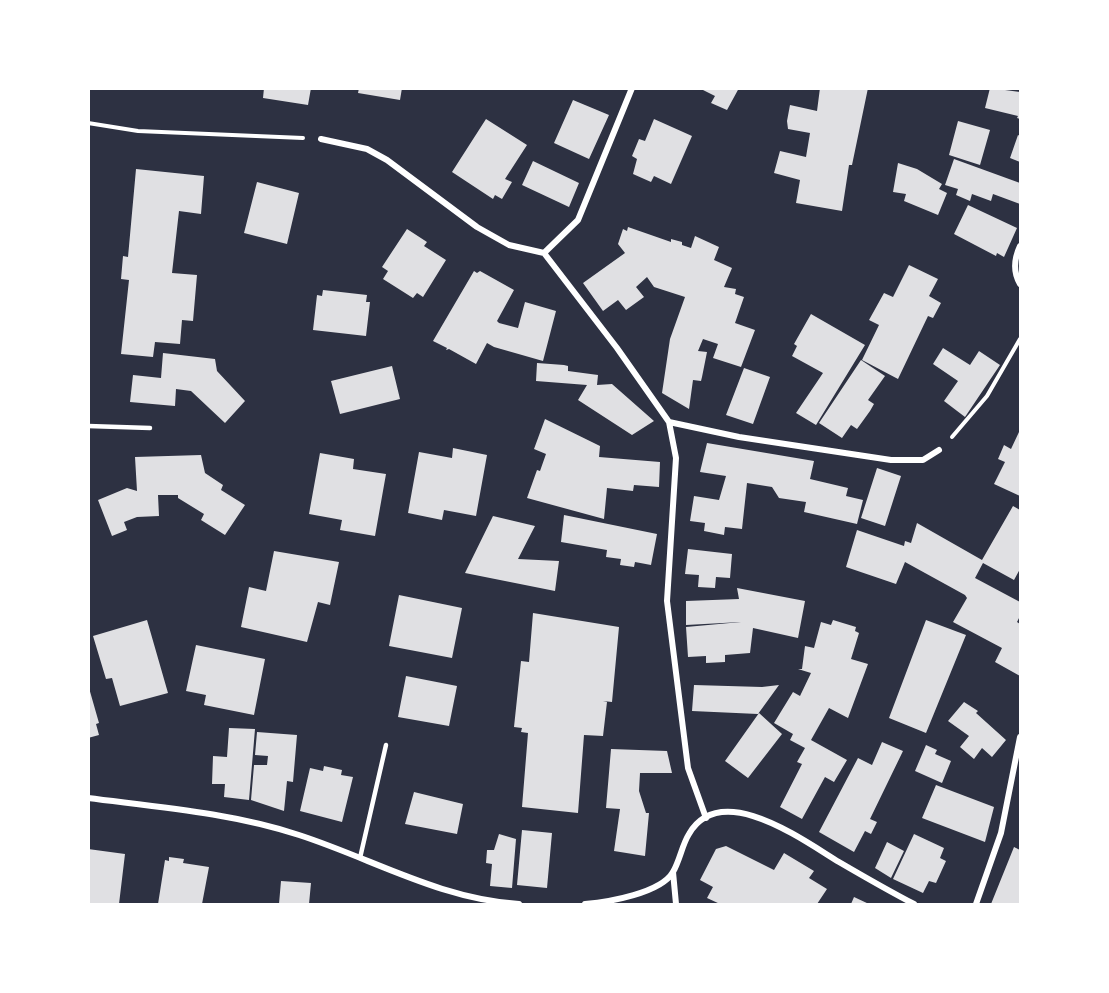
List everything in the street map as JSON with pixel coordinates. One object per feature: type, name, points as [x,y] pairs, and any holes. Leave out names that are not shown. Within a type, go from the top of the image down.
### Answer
[{"type":"street","points":[[544,253],[578,220],[632,88]]},
{"type":"street","points":[[321,139],[366,149],[387,160],[477,227],[509,245],[544,253],[617,348],[669,422],[676,458],[667,601],[688,768],[706,818]]},
{"type":"street","points":[[1020,246],[1015,256],[1015,270],[1020,284]]},
{"type":"street","points":[[669,422],[739,437],[891,460],[923,460],[939,450]]},
{"type":"street","points":[[976,904],[1001,833],[1020,737]]},
{"type":"street","points":[[88,798],[271,826],[448,893],[519,904]]},
{"type":"street","points":[[676,904],[673,872],[689,833],[706,818],[723,813],[738,813],[766,820],[914,904]]},
{"type":"street","points":[[585,904],[636,893],[655,886],[673,872]]},
{"type":"lane","points":[[88,426],[150,428]]},
{"type":"lane","points":[[360,858],[386,745]]},
{"type":"path","points":[[88,123],[138,131],[321,139]]},
{"type":"path","points":[[939,450],[987,396],[1020,339]]},
{"type":"building","points":[[264,88],[311,88],[308,105],[263,98]]},
{"type":"building","points":[[359,88],[402,88],[400,100],[358,93]]},
{"type":"building","points":[[699,88],[739,88],[727,110],[711,103],[715,96]]},
{"type":"building","points":[[820,88],[868,88],[852,165],[849,165],[842,211],[796,203],[800,180],[774,173],[780,151],[806,157],[810,133],[788,129],[790,105],[817,111]]},
{"type":"building","points":[[990,88],[1020,92],[1020,119],[1017,118],[1018,116],[985,108]]},
{"type":"building","points":[[573,100],[609,115],[589,159],[554,143]]},
{"type":"building","points":[[486,119],[527,145],[505,179],[512,182],[502,199],[495,195],[493,199],[452,172]]},
{"type":"building","points":[[654,119],[692,136],[671,184],[654,176],[651,182],[633,174],[637,159],[632,156],[639,139],[645,141]]},
{"type":"building","points":[[958,121],[990,130],[980,165],[949,155]]},
{"type":"building","points":[[1018,135],[1020,136],[1020,162],[1010,158]]},
{"type":"building","points":[[954,159],[1020,183],[1020,204],[993,194],[991,201],[972,194],[970,201],[956,195],[958,189],[945,185]]},
{"type":"building","points":[[533,161],[579,183],[569,207],[522,185]]},
{"type":"building","points":[[898,163],[917,169],[942,184],[939,189],[947,193],[938,215],[904,201],[906,194],[893,192]]},
{"type":"building","points":[[136,169],[204,176],[201,214],[179,211],[172,273],[197,275],[193,321],[182,320],[180,344],[155,342],[153,357],[121,354],[129,280],[121,279],[123,256],[128,257]]},
{"type":"building","points":[[257,182],[299,193],[287,244],[244,233]]},
{"type":"building","points":[[968,205],[1017,228],[1004,257],[997,253],[996,256],[954,234]]},
{"type":"building","points":[[628,227],[671,242],[671,239],[682,242],[682,245],[691,248],[695,236],[719,247],[714,260],[732,268],[724,287],[736,289],[735,294],[744,297],[735,323],[755,330],[741,367],[713,358],[718,344],[703,339],[698,351],[707,352],[702,377],[701,381],[693,380],[689,409],[662,393],[670,339],[685,297],[654,287],[647,277],[636,287],[644,297],[626,310],[618,300],[603,311],[583,283],[625,253],[618,244],[623,229],[627,231]]},
{"type":"building","points":[[407,229],[427,242],[424,246],[446,260],[423,297],[417,293],[413,298],[383,279],[388,271],[382,267]]},
{"type":"building","points":[[909,265],[938,279],[929,296],[941,303],[933,318],[928,316],[898,379],[862,360],[879,325],[869,320],[884,293],[893,297]]},
{"type":"building","points":[[474,271],[477,273],[480,271],[514,290],[497,321],[499,323],[518,328],[525,302],[556,311],[543,361],[487,343],[476,364],[449,349],[446,350],[447,348],[433,341]]},
{"type":"building","points":[[323,290],[367,295],[366,302],[370,302],[366,336],[313,330],[317,295],[322,296]]},
{"type":"building","points":[[811,314],[865,345],[816,425],[796,413],[823,373],[792,356],[797,346],[794,344]]},
{"type":"building","points":[[943,348],[970,365],[979,351],[1000,365],[965,417],[944,401],[958,381],[933,364]]},
{"type":"building","points":[[163,353],[215,359],[217,371],[245,401],[225,423],[191,391],[176,389],[175,406],[130,402],[133,375],[161,378]]},
{"type":"building","points":[[861,360],[885,376],[868,400],[874,404],[870,411],[857,429],[851,425],[842,438],[819,423]]},
{"type":"building","points":[[537,363],[564,365],[568,366],[568,371],[598,375],[597,385],[612,384],[654,421],[632,435],[578,400],[587,385],[536,381]]},
{"type":"building","points":[[392,366],[400,399],[340,414],[331,381]]},
{"type":"building","points":[[744,368],[770,377],[753,424],[726,415]]},
{"type":"building","points":[[545,419],[600,446],[599,457],[660,462],[659,487],[634,485],[633,491],[607,488],[604,519],[527,498],[537,470],[540,471],[546,454],[534,449]]},
{"type":"building","points":[[1019,432],[1020,496],[994,484],[1005,462],[998,459],[1004,445],[1011,449]]},
{"type":"building","points":[[707,443],[814,461],[810,479],[848,488],[846,496],[863,500],[857,524],[804,512],[806,502],[779,498],[772,487],[747,483],[742,529],[725,527],[724,535],[704,531],[705,523],[690,521],[694,496],[719,500],[726,476],[700,472]]},
{"type":"building","points":[[453,448],[487,455],[476,516],[444,510],[442,520],[408,513],[419,452],[452,458]]},
{"type":"building","points":[[320,453],[354,459],[353,469],[386,474],[375,536],[340,530],[342,520],[309,514]]},
{"type":"building","points":[[201,455],[205,473],[223,485],[221,490],[245,505],[225,535],[201,520],[204,514],[178,498],[178,495],[158,495],[159,516],[137,517],[124,522],[127,530],[112,536],[98,500],[127,488],[137,491],[135,457]]},
{"type":"building","points":[[877,468],[901,476],[885,526],[861,518]]},
{"type":"building","points":[[1013,506],[1020,510],[1020,569],[1014,580],[983,563],[975,578],[1020,602],[1020,616],[1017,622],[1020,624],[1020,676],[995,662],[1002,648],[953,622],[967,598],[965,595],[905,562],[896,584],[846,567],[857,530],[904,546],[905,541],[911,543],[917,523],[982,560]]},
{"type":"building","points":[[564,515],[657,534],[651,565],[635,562],[634,567],[620,565],[621,559],[606,557],[607,550],[561,542]]},
{"type":"building","points":[[493,516],[535,526],[518,559],[559,561],[555,591],[465,573]]},
{"type":"building","points":[[688,549],[732,554],[730,578],[716,577],[715,588],[698,587],[699,575],[685,574]]},
{"type":"building","points":[[274,551],[339,562],[330,605],[318,602],[307,642],[241,627],[249,587],[266,591]]},
{"type":"building","points":[[737,588],[805,601],[798,638],[753,628],[750,653],[725,655],[725,662],[706,663],[706,656],[688,657],[686,627],[741,622],[686,625],[686,601],[739,599]]},
{"type":"building","points":[[399,595],[462,608],[452,658],[389,646]]},
{"type":"building","points":[[533,613],[619,627],[612,702],[603,701],[607,702],[603,736],[584,735],[578,813],[522,807],[528,733],[521,732],[522,728],[514,727],[521,661],[529,662]]},
{"type":"building","points":[[147,620],[168,693],[120,706],[112,678],[106,679],[93,636]]},
{"type":"building","points":[[833,620],[856,627],[855,631],[859,633],[851,659],[868,664],[848,718],[829,708],[811,740],[847,760],[834,782],[825,777],[802,819],[780,807],[802,764],[797,762],[805,748],[790,740],[793,734],[774,723],[793,692],[800,696],[811,673],[798,669],[802,669],[805,646],[814,648],[821,622],[831,625]]},
{"type":"building","points":[[926,620],[966,635],[926,733],[889,718]]},
{"type":"building","points":[[196,645],[265,659],[254,715],[204,705],[206,695],[186,691]]},
{"type":"building","points":[[406,676],[457,686],[449,726],[398,717]]},
{"type":"building","points":[[694,685],[762,687],[779,685],[758,714],[692,711]]},
{"type":"building","points":[[89,688],[99,723],[96,724],[99,735],[88,738]]},
{"type":"building","points":[[964,702],[978,711],[976,713],[1006,740],[992,757],[982,748],[974,759],[960,747],[969,736],[948,721]]},
{"type":"building","points":[[759,713],[782,734],[748,778],[725,761]]},
{"type":"building","points":[[229,728],[255,729],[249,800],[224,797],[225,784],[212,784],[213,756],[227,757]]},
{"type":"building","points":[[257,732],[297,735],[293,782],[287,781],[284,811],[251,800],[254,765],[267,765],[268,756],[255,755]]},
{"type":"building","points":[[882,742],[903,751],[870,819],[877,822],[871,834],[865,831],[854,852],[819,832],[858,758],[872,765]]},
{"type":"building","points":[[926,745],[937,750],[935,754],[951,761],[942,783],[915,771]]},
{"type":"building","points":[[611,749],[667,751],[672,773],[640,773],[639,791],[646,813],[649,813],[645,856],[614,851],[620,809],[606,808]]},
{"type":"building","points":[[324,766],[342,770],[341,775],[353,777],[342,822],[300,811],[310,768],[323,771]]},
{"type":"building","points":[[936,785],[994,807],[985,842],[922,818]]},
{"type":"building","points":[[414,792],[463,804],[457,834],[405,824]]},
{"type":"building","points":[[522,830],[552,833],[547,888],[517,885]]},
{"type":"building","points":[[499,834],[516,839],[512,888],[490,886],[492,864],[486,863],[487,850],[494,850]]},
{"type":"building","points":[[914,834],[944,848],[940,858],[946,861],[936,883],[929,881],[923,893],[893,879]]},
{"type":"building","points":[[887,842],[904,851],[891,878],[875,868]]},
{"type":"building","points":[[726,846],[774,870],[784,853],[814,871],[809,878],[827,889],[817,904],[720,904],[707,898],[713,887],[700,880],[716,849]]},
{"type":"building","points":[[1014,847],[1020,850],[1020,904],[991,904]]},
{"type":"building","points":[[88,849],[125,854],[119,904],[88,904]]},
{"type":"building","points":[[169,857],[184,859],[183,863],[209,867],[202,904],[158,904],[165,860],[169,861]]},
{"type":"building","points":[[281,881],[311,883],[309,904],[279,904]]},
{"type":"building","points":[[854,897],[869,904],[851,904]]}]
